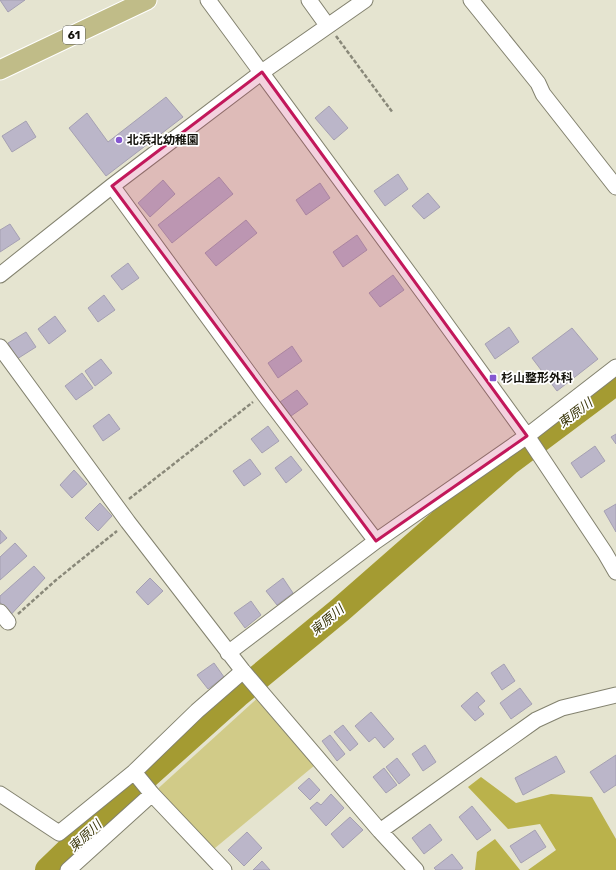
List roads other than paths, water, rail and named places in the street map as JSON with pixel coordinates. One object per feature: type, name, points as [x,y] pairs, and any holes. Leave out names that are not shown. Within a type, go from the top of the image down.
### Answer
[{"type":"main road","name":"61","points":[[0,70],[147,0]]},
{"type":"street","points":[[208,0],[527,436],[616,572]]},
{"type":"street","points":[[309,0],[328,25]]},
{"type":"street","points":[[0,275],[112,186],[262,72],[365,0]]},
{"type":"street","points":[[471,0],[538,83],[543,94],[616,187]]},
{"type":"street","points":[[112,186],[264,394],[376,541]]},
{"type":"street","points":[[0,347],[128,522],[228,653],[257,689],[380,831],[416,870]]},
{"type":"street","points":[[228,653],[376,541],[527,436],[616,367]]},
{"type":"street","points":[[0,794],[59,833],[134,772],[197,711],[243,671]]},
{"type":"street","points":[[380,831],[536,720],[562,708],[616,695]]},
{"type":"street","points":[[134,772],[152,794],[224,870]]},
{"type":"street","points":[[68,870],[152,794]]},
{"type":"waterway","name":"東原川","points":[[48,870],[131,790],[237,695],[340,610],[509,462],[616,382]]},
{"type":"place","name":"北浜北幼稚園","points":[[119,140]]},
{"type":"place","name":"杉山整形外科","points":[[493,378]]}]
